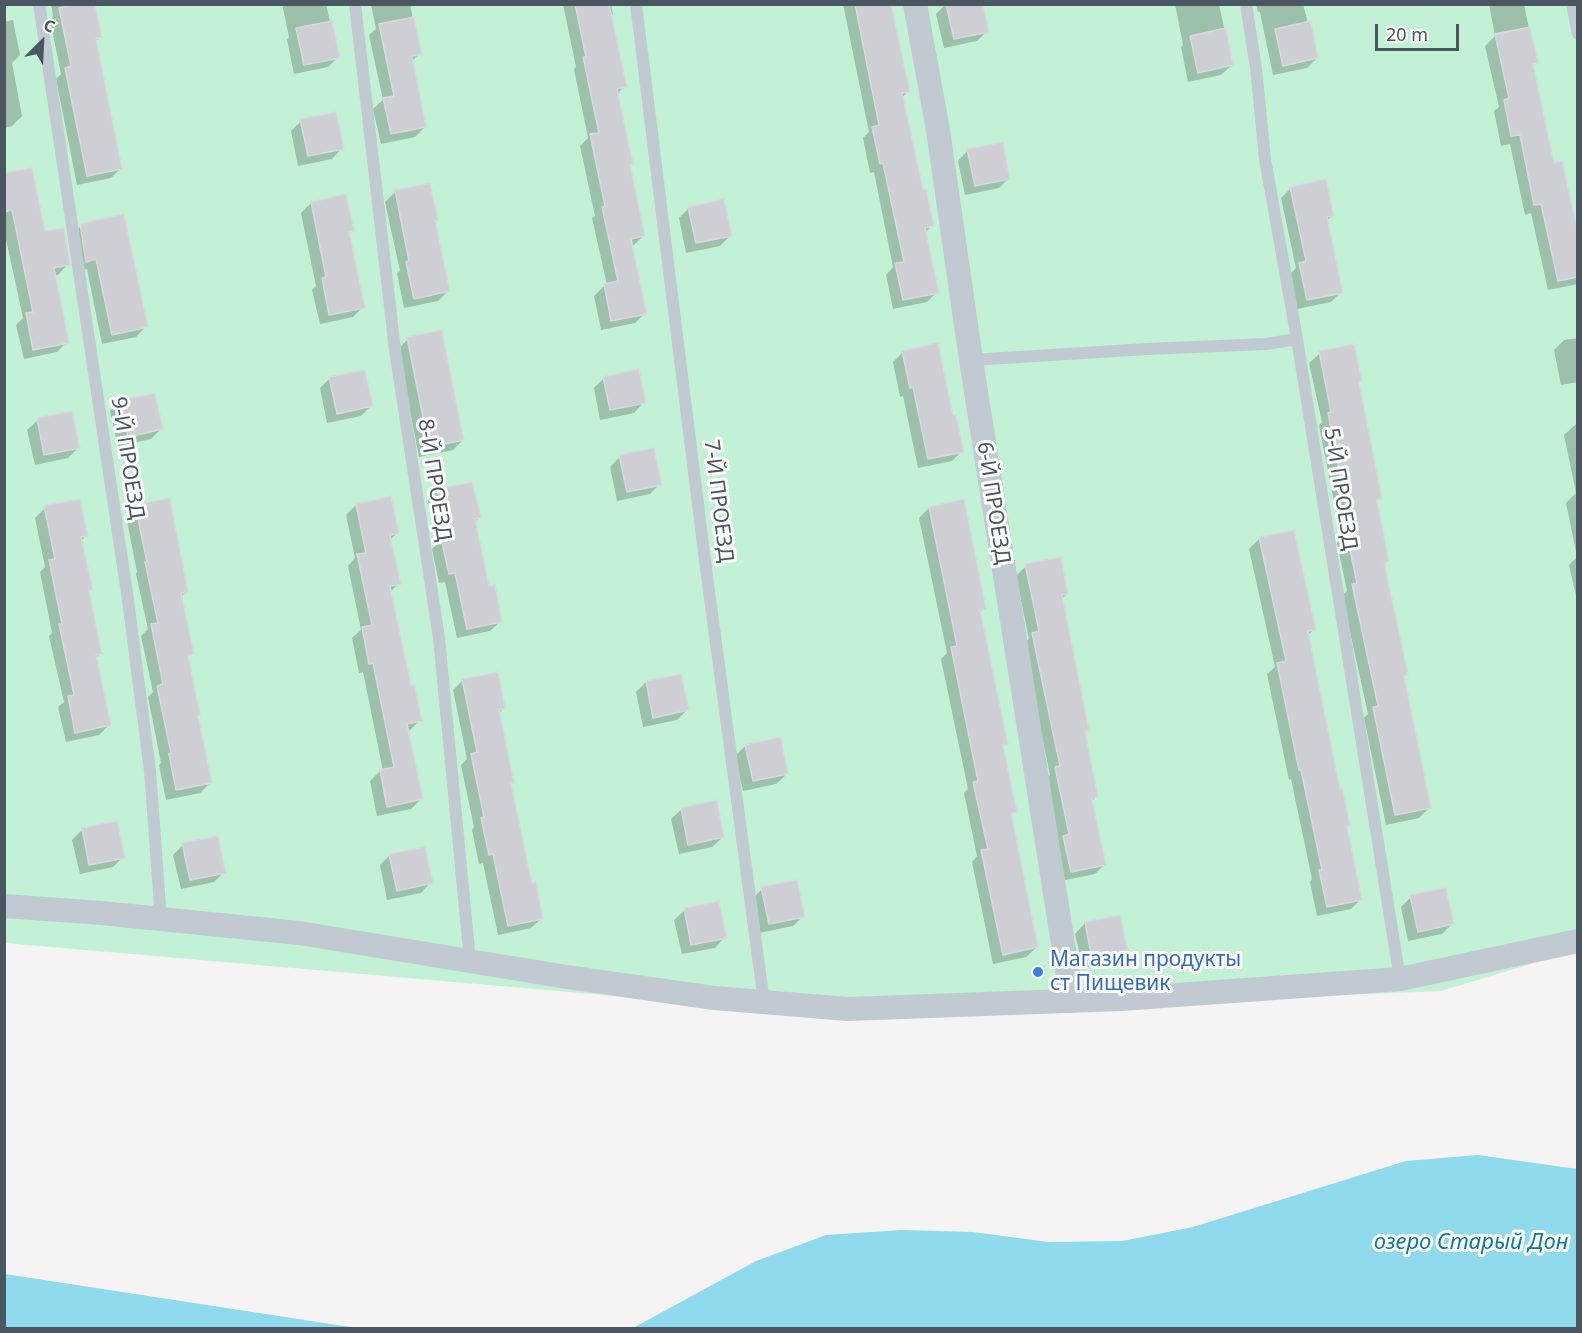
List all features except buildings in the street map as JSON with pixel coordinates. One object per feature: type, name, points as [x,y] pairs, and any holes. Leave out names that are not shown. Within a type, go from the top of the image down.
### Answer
[{"type":"street","name":"6-Й ПРОЕЗД","points":[[915,4],[938,130],[971,360],[1072,1001]]},
{"type":"street","points":[[4,906],[299,933],[692,995],[848,1010],[1121,999],[1412,978],[1578,941]]},
{"type":"lane","name":"9-Й ПРОЕЗД","points":[[39,4],[128,600],[150,771],[160,919]]},
{"type":"lane","name":"8-Й ПРОЕЗД","points":[[355,4],[395,350],[439,638],[470,961]]},
{"type":"lane","name":"7-Й ПРОЕЗД","points":[[636,4],[705,561],[764,1002]]},
{"type":"lane","name":"5-Й ПРОЕЗД","points":[[1246,4],[1256,68],[1265,159],[1400,979]]},
{"type":"lane","points":[[1572,4],[1578,34]]},
{"type":"lane","points":[[971,360],[1266,344],[1296,339]]},
{"type":"green space","points":[[4,5],[1577,5],[1577,950],[1441,991],[834,1015],[5,943]]},
{"type":"water","name":"озеро Старый Дон","points":[[1478,1155],[1577,1169],[1577,1328],[633,1328],[756,1261],[826,1235],[901,1230],[973,1232],[1048,1242],[1122,1241],[1193,1227],[1406,1161]]},
{"type":"water","points":[[5,1274],[357,1328],[5,1328]]},
{"type":"place","name":"Магазин продукты ст Пищевик","points":[[1038,972]]}]
